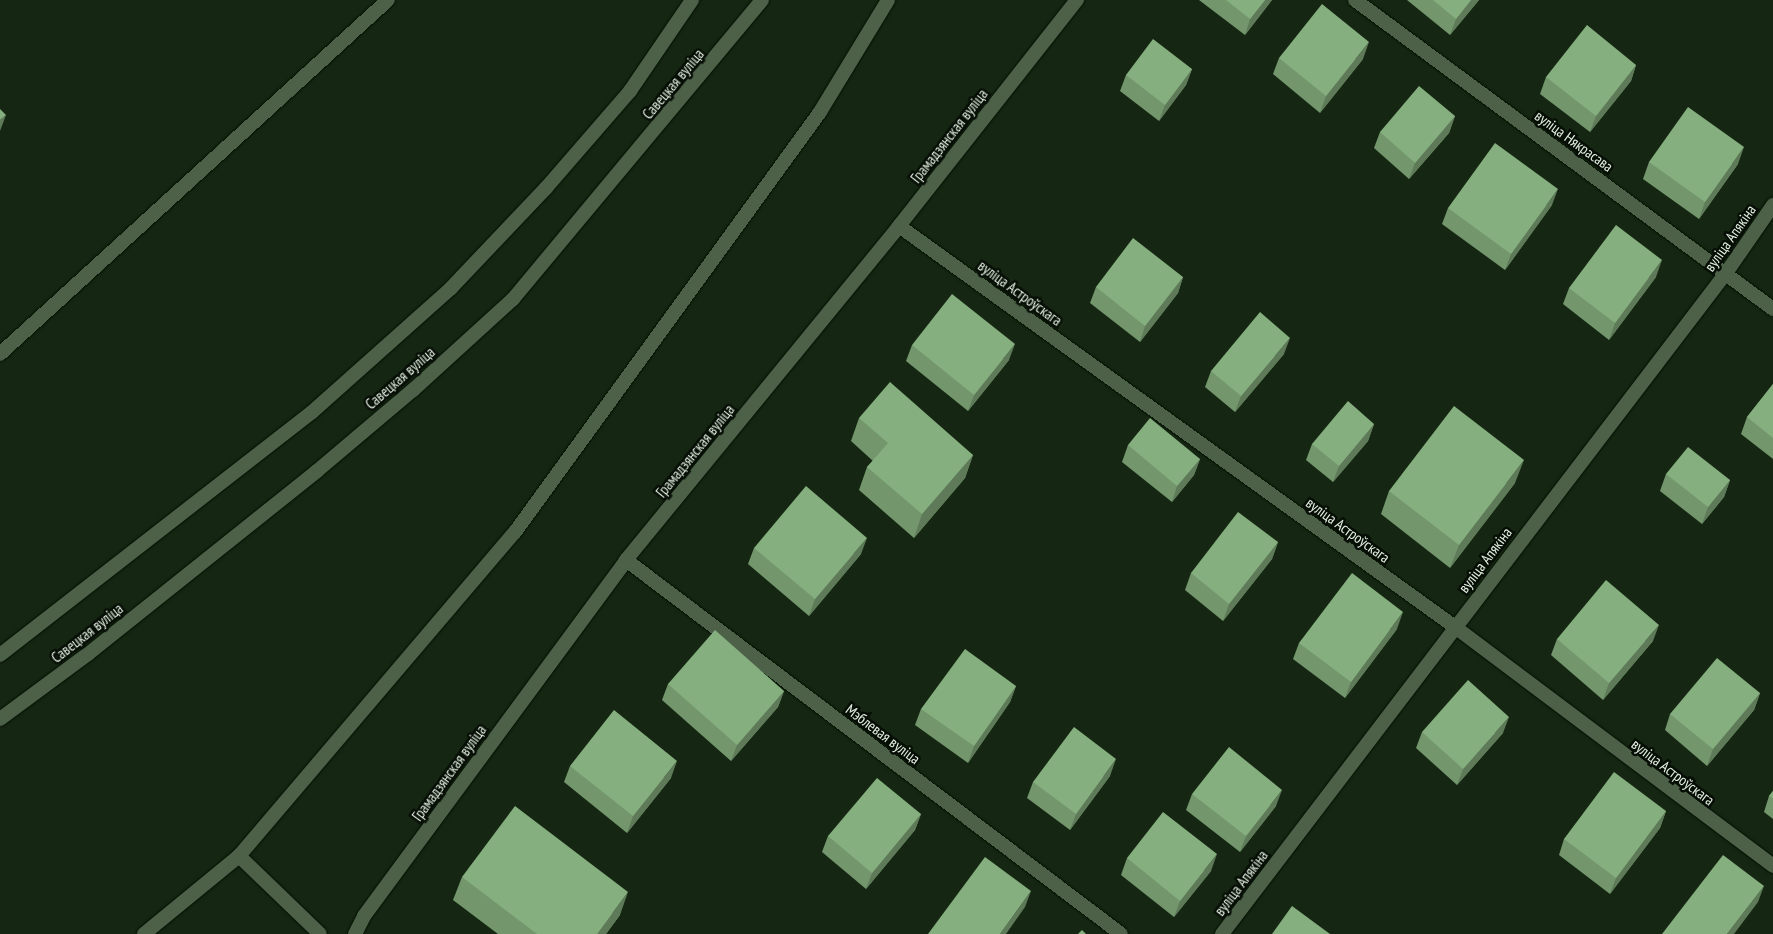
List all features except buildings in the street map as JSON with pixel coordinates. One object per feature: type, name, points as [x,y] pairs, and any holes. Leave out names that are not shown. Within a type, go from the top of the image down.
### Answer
[{"type":"street","points":[[0,354],[388,0]]},
{"type":"street","name":"Савецкая вуліца","points":[[0,655],[312,412],[451,288],[546,188],[630,91],[692,0]]},
{"type":"street","name":"Савецкая вуліца","points":[[0,719],[88,654],[317,471],[513,299],[762,0]]},
{"type":"street","points":[[144,934],[239,856],[515,532],[820,112],[888,0]]},
{"type":"street","name":"Грамадзянская вуліца","points":[[355,934],[364,916],[626,560],[899,226],[1077,0]]},
{"type":"street","name":"вуліца Някрасава","points":[[1355,0],[1773,309]]},
{"type":"street","name":"вуліца Апякіна","points":[[1222,934],[1726,273],[1773,205]]},
{"type":"street","name":"вуліца Астроўскага","points":[[899,226],[1455,627],[1773,866]]},
{"type":"street","name":"Мэблевая вуліца","points":[[626,560],[1120,934]]},
{"type":"street","points":[[239,856],[320,934]]}]
